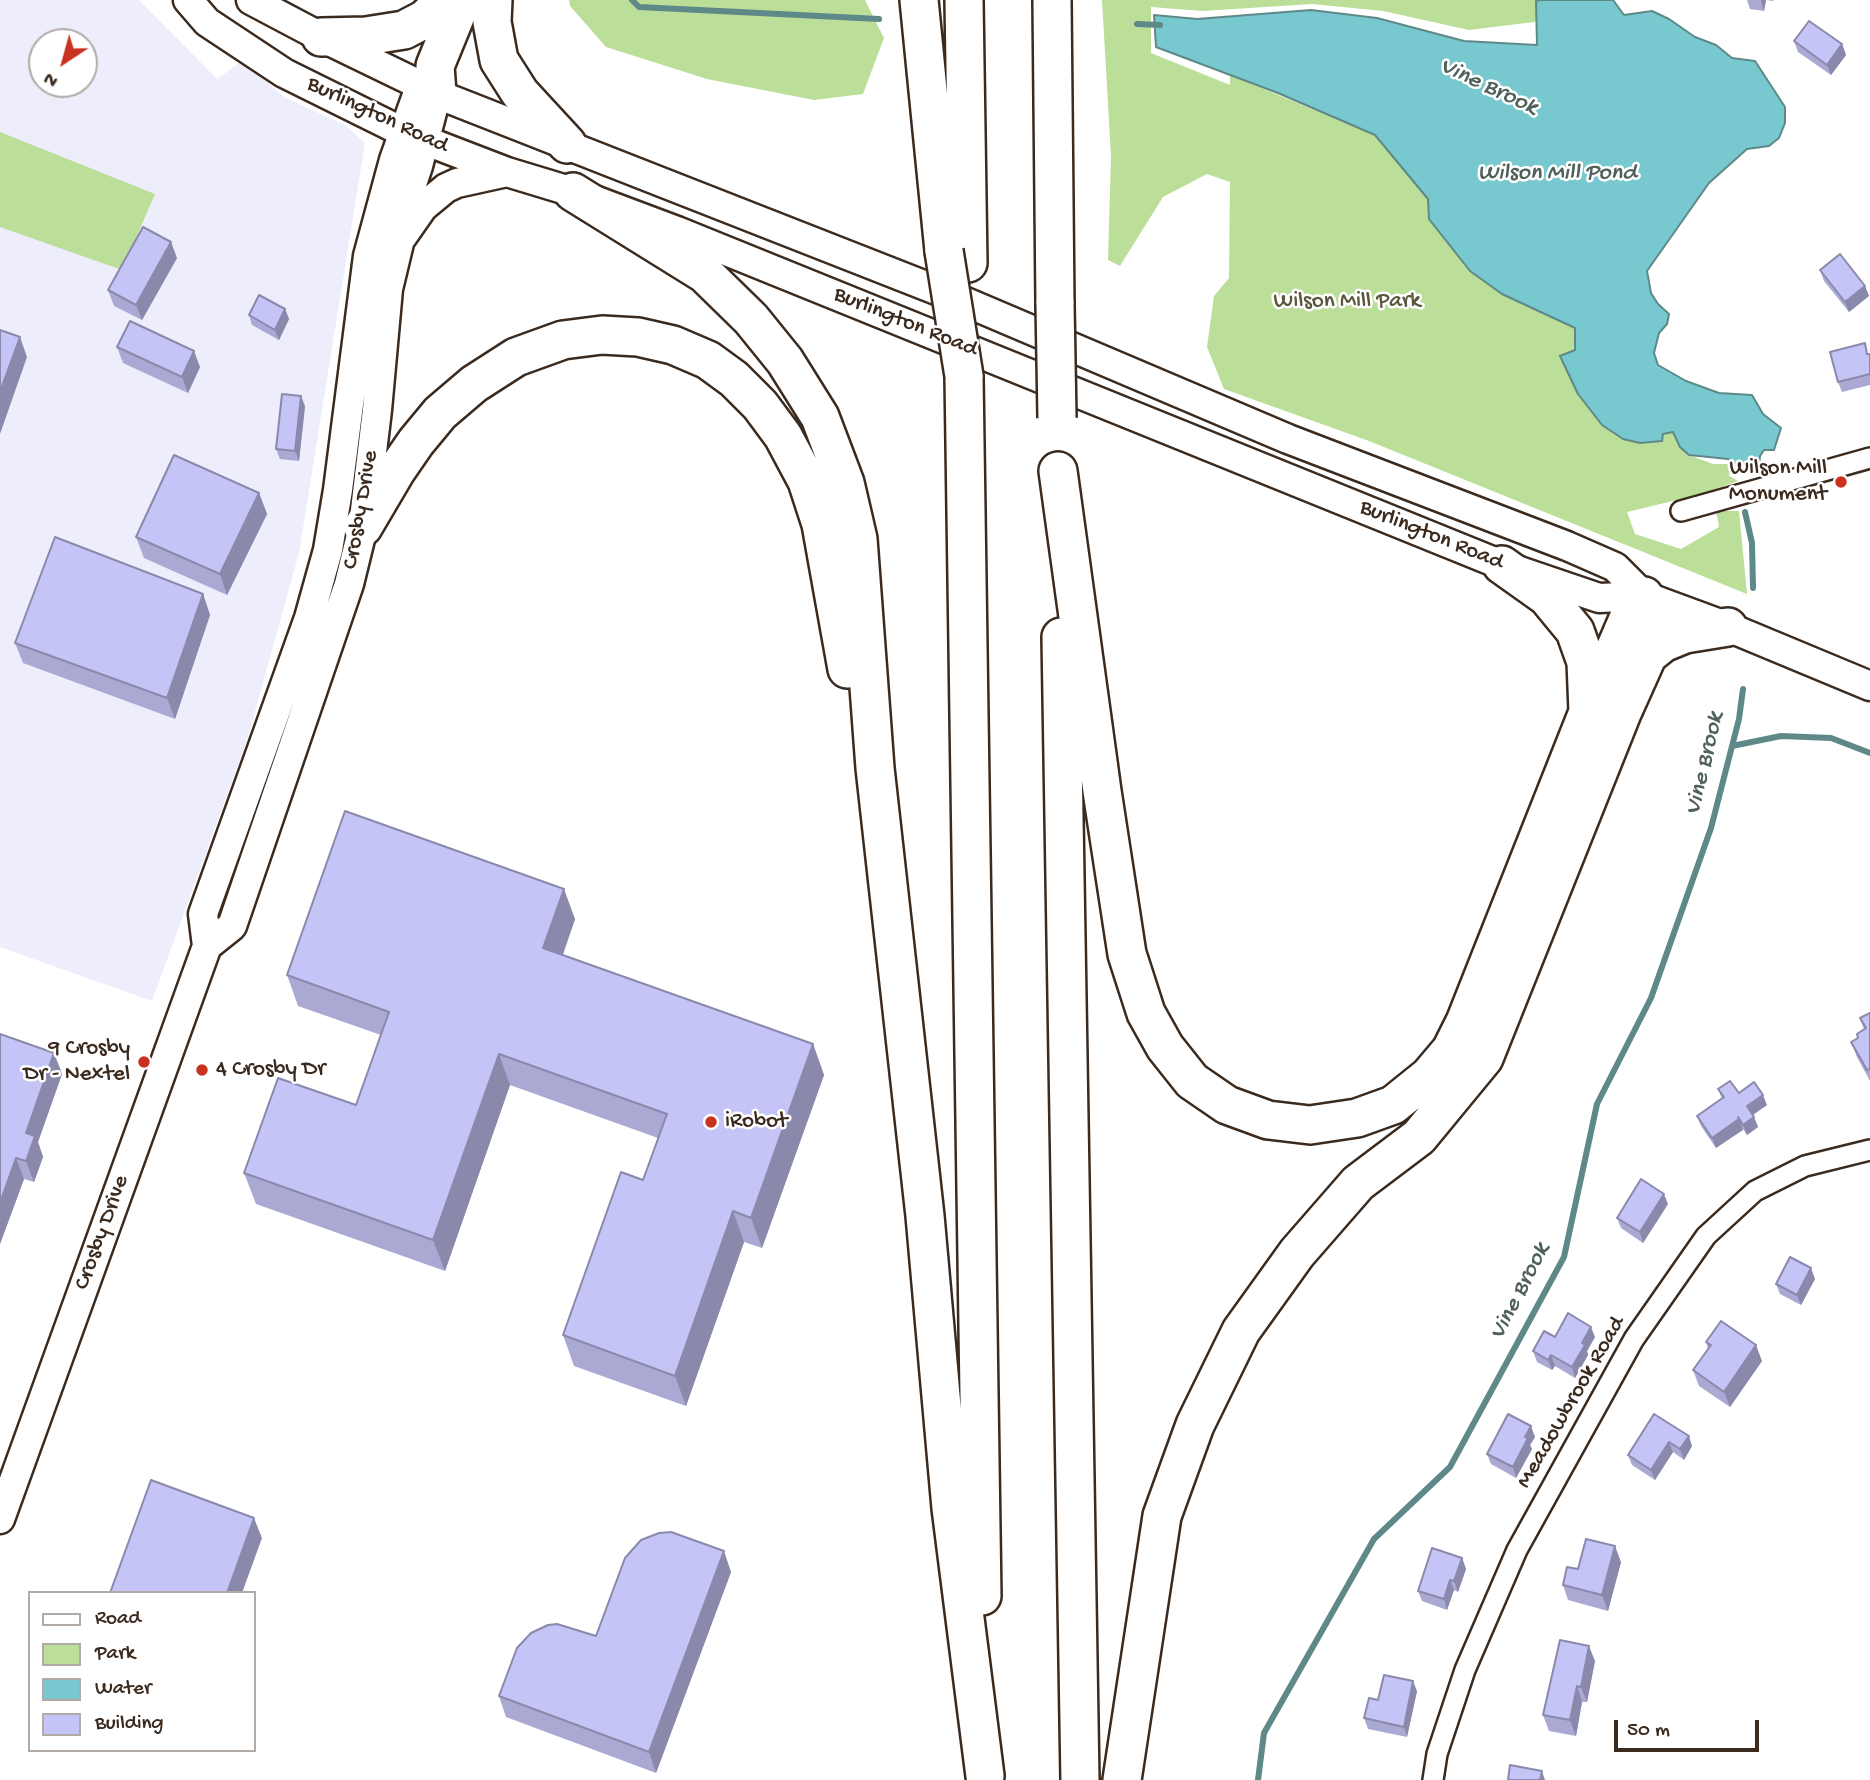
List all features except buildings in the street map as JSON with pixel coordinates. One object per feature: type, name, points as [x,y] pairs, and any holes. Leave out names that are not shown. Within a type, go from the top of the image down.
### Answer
[{"type":"highway","points":[[321,37],[366,36],[404,30],[425,19],[445,0]]},
{"type":"highway","points":[[431,81],[462,0]]},
{"type":"highway","points":[[494,0],[492,22],[499,60],[520,93],[567,144]]},
{"type":"highway","points":[[919,0],[956,257],[964,376],[985,1778]]},
{"type":"highway","points":[[956,257],[964,0]]},
{"type":"highway","points":[[1052,0],[1080,1780]]},
{"type":"highway","points":[[573,192],[705,274],[751,319],[785,361],[820,417],[845,483],[858,539],[875,768],[925,1216],[950,1508],[985,1778]]},
{"type":"highway","points":[[363,527],[396,471],[440,413],[474,384],[516,357],[563,340],[602,335],[638,337],[673,345],[708,360],[734,379],[760,405],[783,436],[807,481],[821,524],[830,565],[855,721],[875,768]]},
{"type":"highway","points":[[1058,471],[1127,954],[1146,1013],[1165,1047],[1192,1081],[1227,1105],[1268,1120],[1310,1125],[1357,1118],[1392,1105],[1429,1076],[1451,1050],[1465,1022],[1588,712],[1628,619],[1644,596]]},
{"type":"highway","points":[[1502,565],[1547,597],[1575,631],[1586,662],[1588,712]]},
{"type":"highway","points":[[1122,1780],[1162,1516],[1195,1426],[1241,1331],[1297,1253],[1358,1183],[1419,1137],[1484,1058],[1622,713],[1648,656],[1653,618],[1644,596]]},
{"type":"highway","points":[[1648,656],[1663,643],[1685,634],[1728,627]]},
{"type":"main road","name":"Burlington Road","points":[[188,0],[207,22],[284,73],[414,136],[689,236],[1502,565],[1598,598],[1644,596],[1728,627],[1870,686]]},
{"type":"main road","name":"Burlington Road","points":[[251,0],[321,37],[431,81],[567,144],[948,295],[1288,439],[1567,546],[1615,568],[1644,596]]},
{"type":"main road","name":"Crosby Drive","points":[[0,1519],[207,946],[203,914],[309,618],[328,550],[338,490],[368,256],[414,136],[431,81]]},
{"type":"main road","name":"Crosby Drive","points":[[207,946],[232,926],[349,584],[363,527],[388,289],[400,239],[414,136]]},
{"type":"main road","points":[[400,239],[423,207],[446,188],[507,172]]},
{"type":"street","points":[[1681,511],[1870,458]]},
{"type":"street","name":"Meadowbrook Road","points":[[1433,1780],[1437,1754],[1465,1670],[1517,1550],[1634,1339],[1706,1236],[1755,1191],[1805,1166],[1870,1150]]},
{"type":"shaded area","points":[[0,0],[139,0],[217,79],[243,60],[284,97],[345,125],[365,143],[299,553],[248,737],[152,1001],[0,947]]},
{"type":"green space","points":[[569,0],[865,0],[884,38],[863,94],[814,100],[707,79],[606,47],[570,6]]},
{"type":"green space","name":"Wilson Mill Park","points":[[1102,0],[1579,0],[1534,22],[1469,30],[1383,11],[1312,4],[1203,11],[1151,7],[1151,53],[1230,85],[1230,75],[1375,135],[1428,199],[1429,220],[1502,294],[1575,328],[1575,350],[1561,356],[1663,434],[1673,432],[1680,447],[1689,455],[1713,464],[1736,464],[1738,471],[1728,475],[1738,481],[1702,494],[1627,512],[1635,534],[1681,549],[1719,527],[1716,511],[1739,511],[1747,594],[1369,441],[1224,389],[1207,347],[1214,296],[1229,278],[1230,182],[1207,174],[1163,197],[1120,266],[1108,260],[1111,156]]},
{"type":"green space","points":[[0,132],[155,194],[122,270],[0,227]]},
{"type":"water","name":"Wilson Mill Pond","points":[[1613,0],[1624,15],[1652,11],[1695,37],[1716,45],[1732,58],[1755,61],[1785,107],[1785,123],[1779,138],[1769,146],[1747,149],[1709,183],[1647,271],[1651,293],[1669,314],[1667,324],[1659,333],[1654,353],[1658,365],[1686,381],[1719,393],[1752,395],[1763,414],[1781,428],[1774,450],[1764,450],[1760,456],[1759,469],[1742,473],[1728,459],[1689,455],[1680,447],[1673,432],[1663,434],[1662,441],[1640,443],[1623,439],[1602,425],[1578,394],[1560,356],[1575,350],[1575,328],[1502,294],[1470,271],[1429,219],[1428,199],[1375,135],[1278,93],[1156,47],[1154,15],[1197,19],[1311,10],[1377,18],[1464,41],[1537,45],[1536,1]]},
{"type":"waterway","name":"Vine Brook","points":[[632,0],[639,7],[879,19]]},
{"type":"waterway","name":"Vine Brook","points":[[1137,24],[1160,25]]},
{"type":"waterway","name":"Vine Brook","points":[[1745,512],[1752,543],[1753,588]]},
{"type":"waterway","name":"Vine Brook","points":[[1258,1780],[1264,1733],[1374,1539],[1450,1467],[1564,1257],[1597,1104],[1651,998],[1711,828],[1739,719],[1743,689]]},
{"type":"waterway","points":[[1732,746],[1781,736],[1831,738],[1870,753]]},
{"type":"place","name":"Wilson Mill Monument","points":[[1841,482]]},
{"type":"place","name":"9 Crosby Dr - Nextel","points":[[144,1062]]},
{"type":"place","name":"4 Crosby Dr","points":[[202,1070]]},
{"type":"place","name":"iRobot","points":[[711,1122]]}]
